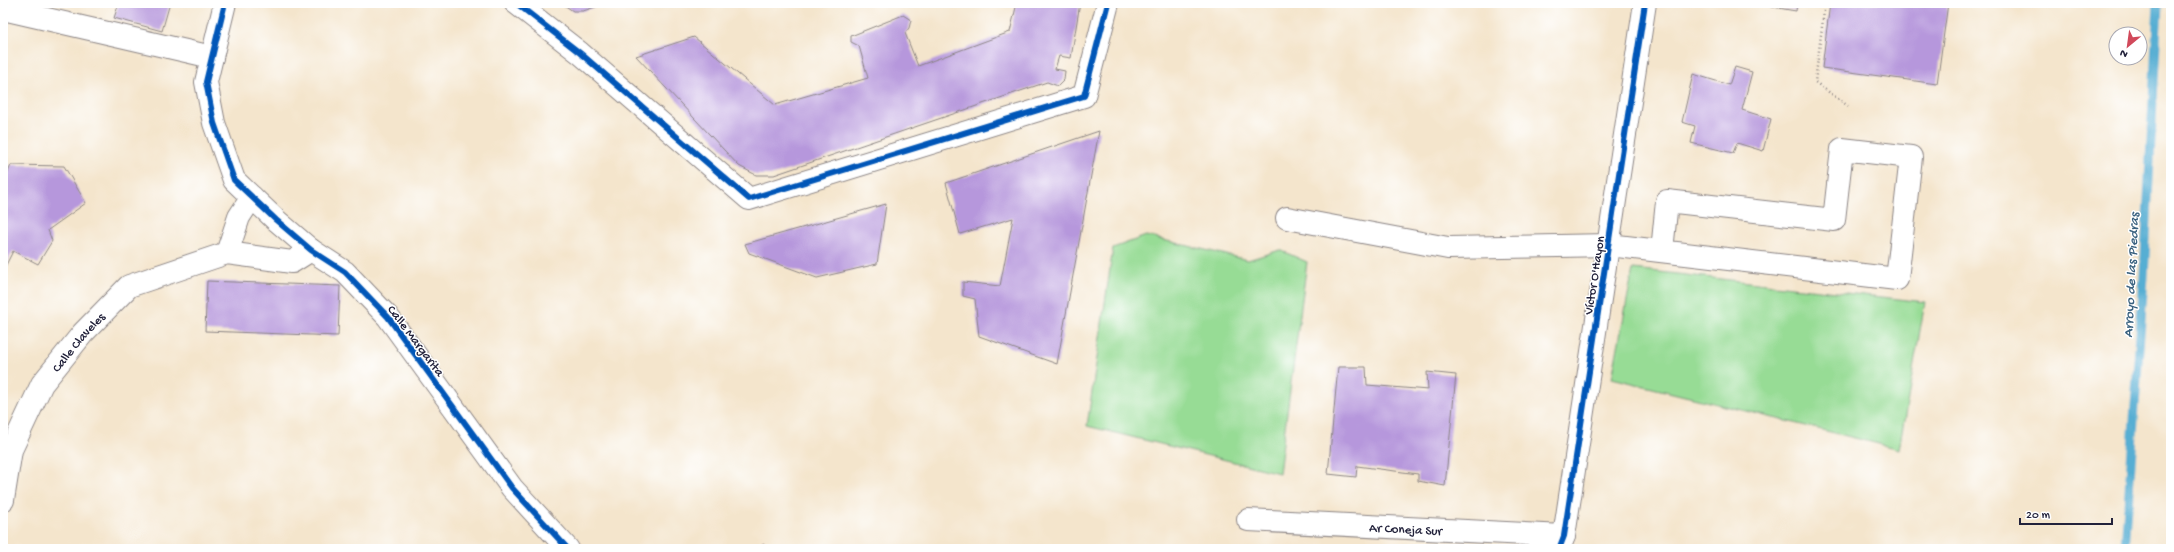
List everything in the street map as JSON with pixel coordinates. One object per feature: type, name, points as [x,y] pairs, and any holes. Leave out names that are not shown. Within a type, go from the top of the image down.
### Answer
[{"type":"street","name":"Calle Margarita","points":[[225,3],[206,82],[214,123],[234,180],[311,250],[345,272],[388,317],[512,488],[568,549]]},
{"type":"street","points":[[516,3],[580,53],[749,199],[1084,96],[1108,3]]},
{"type":"street","name":"Víctor O'Hayon","points":[[1562,543],[1645,3]]},
{"type":"street","points":[[3,9],[212,56]]},
{"type":"street","points":[[1287,218],[1448,248],[1609,245],[1897,279],[1911,157],[1842,149],[1834,220],[1667,201],[1662,251]]},
{"type":"street","points":[[227,252],[239,217],[252,197]]},
{"type":"street","name":"Calle Claveles","points":[[3,500],[11,450],[39,390],[83,333],[129,286],[227,252],[292,262],[311,250]]},
{"type":"street","name":"Ar Coneja Sur","points":[[1248,520],[1562,543]]},
{"type":"path","points":[[1825,3],[1815,82],[1848,106]]},
{"type":"green space","points":[[1146,236],[1248,260],[1280,250],[1307,262],[1279,473],[1087,426],[1113,248]]},
{"type":"green space","points":[[1633,269],[1925,302],[1899,449],[1612,378]]},
{"type":"building","points":[[119,3],[170,3],[162,31],[114,18]]},
{"type":"building","points":[[561,3],[608,3],[583,11],[573,11]]},
{"type":"building","points":[[1017,3],[1080,3],[1071,58],[1059,56],[1055,69],[1065,71],[1064,80],[1058,86],[1047,82],[774,175],[756,175],[739,166],[636,56],[694,37],[775,105],[868,78],[859,46],[851,42],[851,36],[903,15],[911,20],[909,28],[905,33],[918,66],[1010,32]]},
{"type":"building","points":[[1748,3],[1797,3],[1796,11]]},
{"type":"building","points":[[1830,3],[1948,3],[1937,84],[1822,68]]},
{"type":"building","points":[[1735,67],[1752,72],[1742,110],[1771,119],[1763,151],[1737,143],[1733,153],[1691,143],[1695,126],[1682,122],[1693,74],[1729,85]]},
{"type":"building","points":[[1099,131],[1057,364],[979,336],[975,299],[963,296],[963,282],[1000,286],[1013,218],[960,234],[946,183]]},
{"type":"building","points":[[11,165],[64,166],[86,203],[48,230],[52,241],[38,264],[13,251],[3,271],[3,185]]},
{"type":"building","points":[[886,204],[877,264],[817,278],[749,253],[745,244]]},
{"type":"building","points":[[207,281],[340,286],[338,336],[205,331]]},
{"type":"building","points":[[1338,367],[1366,367],[1367,385],[1428,390],[1427,372],[1456,375],[1445,486],[1418,481],[1418,474],[1357,466],[1356,477],[1328,474]]},
{"type":"building","points":[[763,544],[770,549],[760,549]]},
{"type":"waterway","name":"Arroyo de las Piedras","points":[[2125,549],[2144,277],[2158,3]]},
{"type":"cycle path","points":[[225,3],[206,82],[214,123],[234,180],[276,220],[311,250],[345,272],[388,317],[512,488],[568,549]]},
{"type":"cycle path","points":[[516,3],[580,53],[749,199],[1084,96],[1108,3]]},
{"type":"cycle path","points":[[1559,549],[1564,536],[1645,3]]}]
